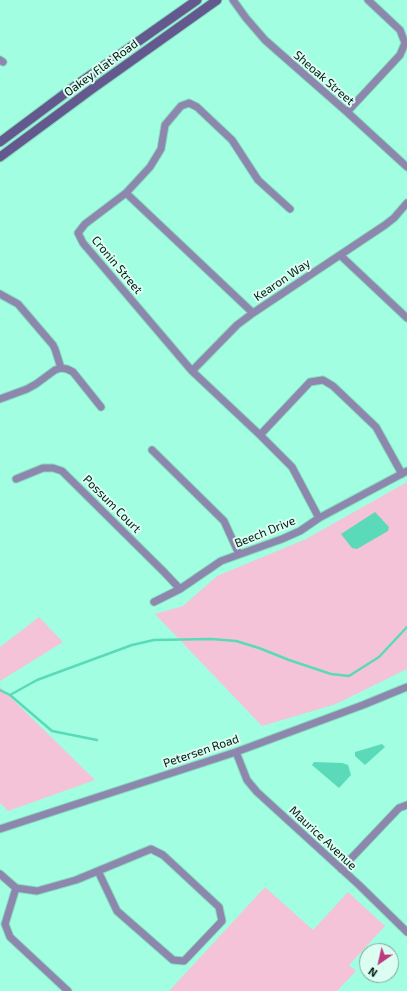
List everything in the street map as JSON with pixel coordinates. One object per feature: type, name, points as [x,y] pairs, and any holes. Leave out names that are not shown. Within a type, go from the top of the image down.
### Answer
[{"type":"main road","name":"Oakey Flat Road","points":[[0,142],[81,82],[197,0]]},
{"type":"main road","name":"Oakey Flat Road","points":[[0,157],[217,0]]},
{"type":"street","name":"Sheoak Street","points":[[233,0],[265,40],[348,112],[407,167]]},
{"type":"street","points":[[348,112],[400,55],[405,43],[400,30],[368,0]]},
{"type":"street","name":"Cronin Street","points":[[290,209],[258,180],[232,140],[197,107],[189,103],[181,106],[165,126],[161,149],[150,167],[126,193],[85,224],[78,234],[83,243],[192,371],[260,435],[292,468],[319,518]]},
{"type":"street","points":[[126,193],[253,313]]},
{"type":"street","name":"Kearon Way","points":[[192,371],[237,326],[253,313],[394,218],[407,203]]},
{"type":"street","points":[[340,255],[407,318]]},
{"type":"street","points":[[0,294],[18,304],[53,345],[60,368]]},
{"type":"street","points":[[0,399],[27,389],[60,368],[73,372],[101,407]]},
{"type":"street","points":[[260,435],[310,382],[323,380],[333,386],[376,427],[405,472]]},
{"type":"street","points":[[152,450],[224,521],[239,554]]},
{"type":"street","name":"Possum Court","points":[[16,479],[43,468],[53,468],[62,471],[180,589]]},
{"type":"street","name":"Beech Drive","points":[[154,602],[180,589],[220,561],[300,531],[319,518],[405,472]]},
{"type":"street","name":"Petersen Road","points":[[0,829],[236,752],[407,687]]},
{"type":"street","name":"Maurice Avenue","points":[[236,752],[247,780],[257,792],[407,932]]},
{"type":"street","points":[[341,869],[399,808],[407,805]]},
{"type":"street","points":[[0,874],[16,888],[37,891],[76,880],[151,849],[163,855],[219,907],[222,921],[184,961],[173,960],[117,911],[98,871]]},
{"type":"street","points":[[16,888],[5,924],[10,937],[68,991]]},
{"type":"shaded area","points":[[407,482],[407,669],[336,704],[262,726],[155,614],[183,606],[217,576],[306,539]]},
{"type":"shaded area","points":[[375,512],[389,527],[388,531],[357,549],[352,548],[341,534]]},
{"type":"shaded area","points":[[39,617],[63,642],[0,681],[0,647]]},
{"type":"shaded area","points":[[0,687],[95,780],[8,811],[0,803]]},
{"type":"shaded area","points":[[382,744],[385,747],[365,765],[355,756],[355,752]]},
{"type":"shaded area","points":[[314,762],[342,763],[348,765],[351,775],[339,788],[312,765]]},
{"type":"shaded area","points":[[265,887],[313,930],[348,892],[385,926],[369,943],[359,943],[359,954],[349,965],[356,971],[337,991],[169,991]]},
{"type":"waterway","points":[[0,690],[10,695],[37,680],[132,645],[154,640],[211,639],[236,641],[331,674],[349,676],[379,657],[407,627]]},
{"type":"waterway","points":[[10,695],[52,731],[97,740]]}]
